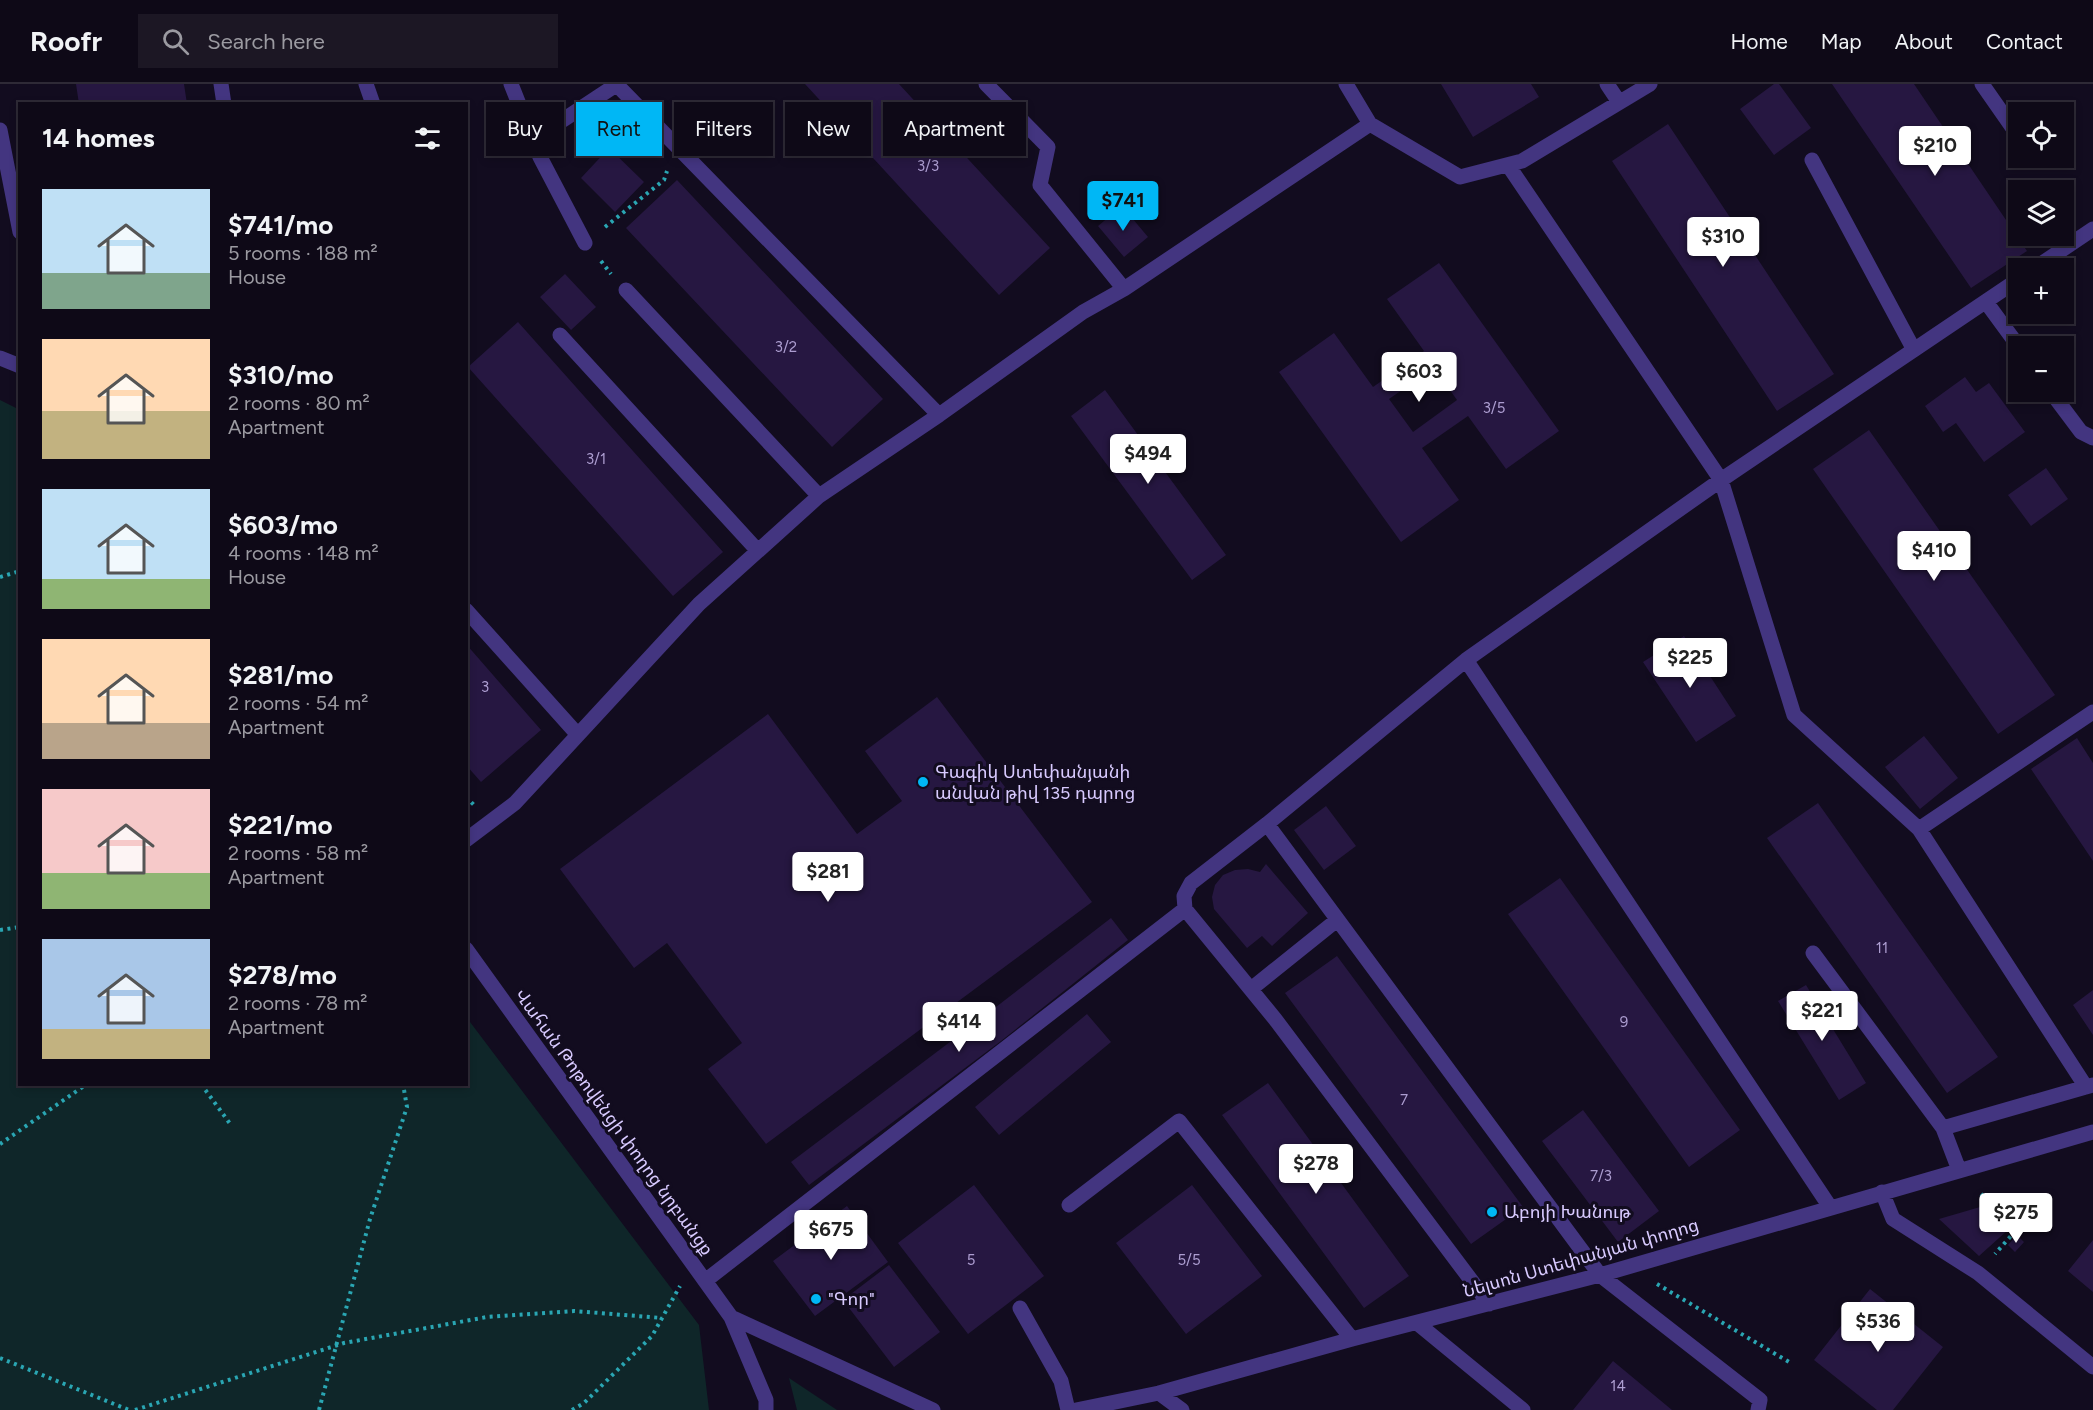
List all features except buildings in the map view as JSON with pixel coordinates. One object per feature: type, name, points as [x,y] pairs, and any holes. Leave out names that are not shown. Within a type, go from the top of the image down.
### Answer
[{"type":"street","points":[[221,84],[224,102]]},
{"type":"street","points":[[366,84],[372,102]]},
{"type":"street","points":[[511,84],[518,102]]},
{"type":"street","points":[[564,119],[616,84],[674,142]]},
{"type":"street","points":[[986,84],[1048,147],[1040,185],[1124,289]]},
{"type":"street","points":[[1346,84],[1370,124],[1460,177],[1522,161],[1650,84]]},
{"type":"street","points":[[1606,84],[1619,102]]},
{"type":"street","points":[[1982,84],[2008,121]]},
{"type":"street","points":[[468,838],[515,802],[699,604],[819,496],[939,415],[1083,312],[1124,289],[1370,124]]},
{"type":"street","points":[[0,130],[18,222]]},
{"type":"street","points":[[541,156],[585,243]]},
{"type":"street","points":[[688,156],[939,415]]},
{"type":"street","points":[[1812,160],[1914,350]]},
{"type":"street","points":[[1508,165],[1721,480],[1794,715],[1919,830],[2089,1086],[1943,1128]]},
{"type":"street","points":[[2050,258],[2093,229]]},
{"type":"street","points":[[1489,1304],[1251,989],[1185,909],[1184,896],[1191,883],[1267,824],[1466,660],[1721,480],[2008,287]]},
{"type":"street","points":[[626,290],[819,496]]},
{"type":"street","points":[[1986,302],[2011,336]]},
{"type":"street","points":[[560,335],[758,551]]},
{"type":"street","points":[[0,358],[18,365]]},
{"type":"street","points":[[2059,402],[2081,432],[2093,438]]},
{"type":"street","points":[[468,612],[578,735]]},
{"type":"street","points":[[1466,660],[1830,1207]]},
{"type":"street","points":[[1919,830],[2093,712]]},
{"type":"street","points":[[1267,824],[1600,1275],[1760,1400],[1758,1410]]},
{"type":"street","points":[[705,1281],[1185,909]]},
{"type":"street","points":[[1251,989],[1337,920]]},
{"type":"street","name":"Վահան Թոթովենցի փողոց նրբանցք","points":[[468,952],[731,1317],[766,1400],[766,1410]]},
{"type":"street","points":[[1813,953],[1943,1128],[1959,1170]]},
{"type":"street","points":[[1069,1204],[1179,1121],[1352,1339]]},
{"type":"street","name":"Նելսոն Ստեփանյան փողոց","points":[[1076,1410],[1159,1393],[1352,1339],[1600,1275],[2093,1132]]},
{"type":"street","points":[[1882,1192],[1893,1219],[1978,1273],[2093,1367]]},
{"type":"street","points":[[1020,1308],[1061,1381],[1068,1410]]},
{"type":"street","name":"Վահան Թոթովենցի փողոց նրբանցք","points":[[731,1317],[933,1410]]},
{"type":"street","points":[[1418,1323],[1523,1410]]},
{"type":"street","points":[[1159,1393],[1182,1410]]},
{"type":"path","points":[[626,290],[585,243],[664,180],[674,142]]},
{"type":"path","points":[[0,577],[18,572]]},
{"type":"path","points":[[0,930],[18,927]]},
{"type":"path","points":[[0,1144],[84,1086]]},
{"type":"path","points":[[202,1086],[231,1125]]},
{"type":"path","points":[[319,1410],[370,1219],[407,1107],[403,1086]]},
{"type":"path","points":[[1978,1273],[2017,1229],[1982,1194]]},
{"type":"path","points":[[572,1410],[584,1403],[652,1336],[681,1282]]},
{"type":"path","points":[[1654,1282],[1789,1362]]},
{"type":"path","points":[[135,1410],[337,1345],[487,1317],[574,1311],[662,1318]]},
{"type":"path","points":[[0,1358],[129,1410]]},
{"type":"green space","points":[[0,400],[18,409],[18,1086],[468,1086],[468,1019],[699,1325],[709,1410],[0,1410]]},
{"type":"green space","points":[[789,1378],[837,1410],[797,1410]]},
{"type":"place","name":"Գագիկ Ստեփանյանի անվան թիվ 135 դպրոց","points":[[923,782]]},
{"type":"place","name":"Աբոյի Խանութ","points":[[1492,1212]]},
{"type":"place","name":"\"Գոր\"","points":[[816,1299]]}]
